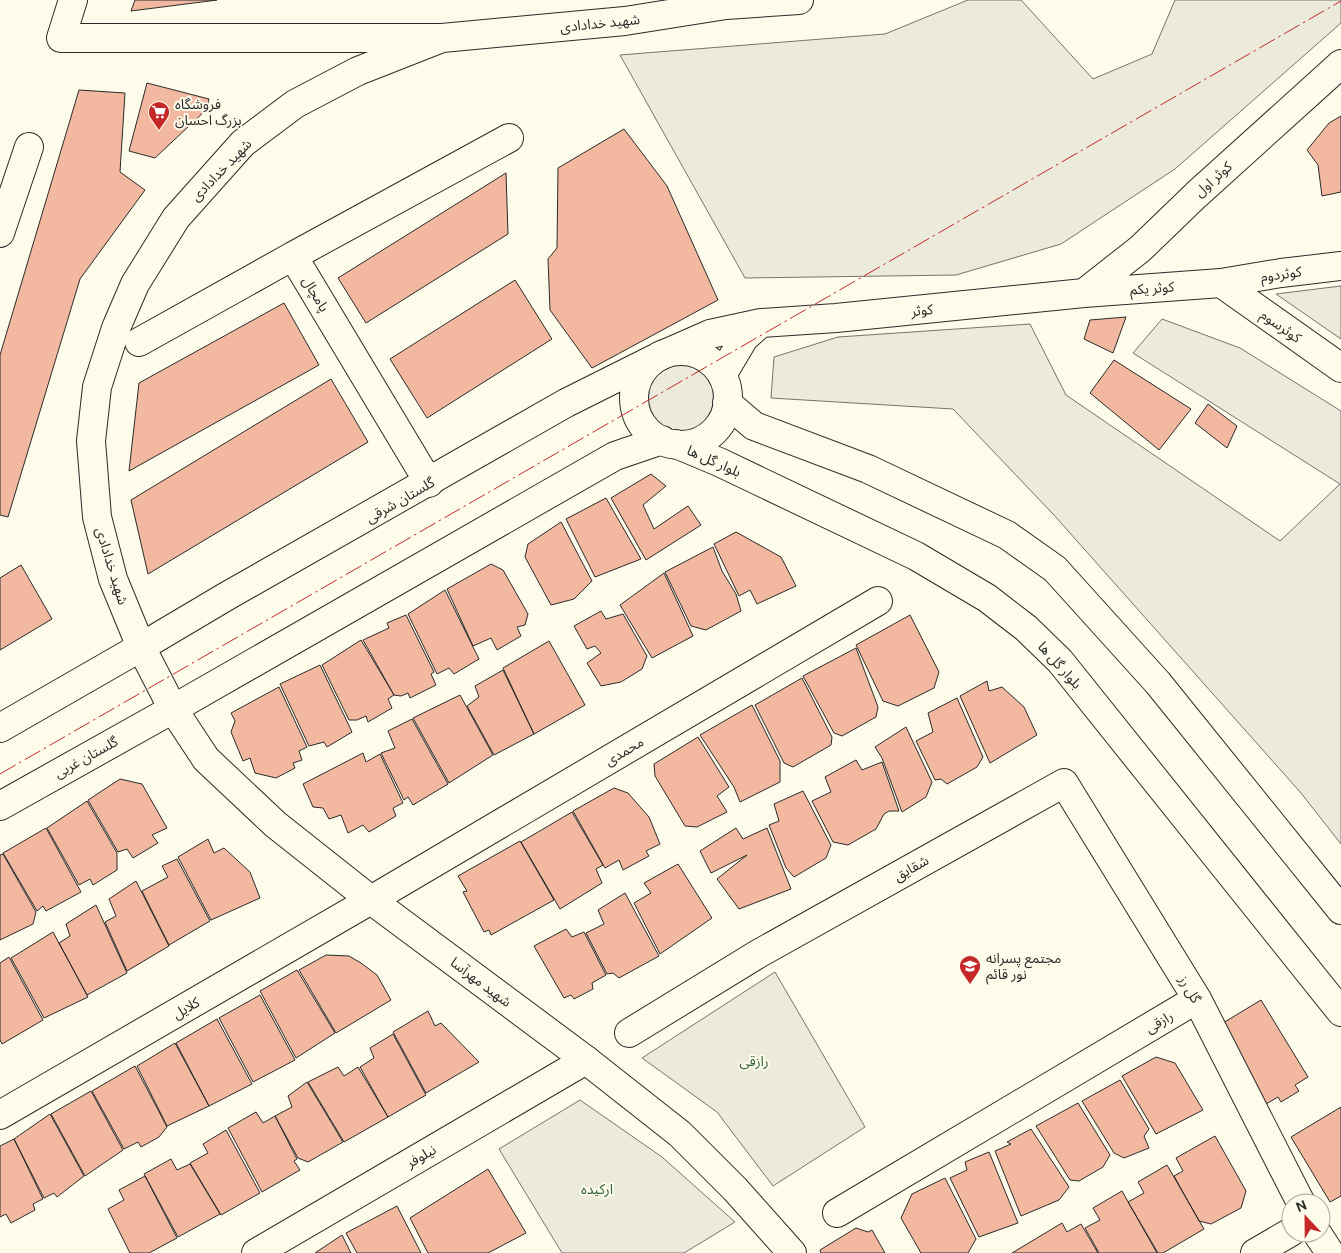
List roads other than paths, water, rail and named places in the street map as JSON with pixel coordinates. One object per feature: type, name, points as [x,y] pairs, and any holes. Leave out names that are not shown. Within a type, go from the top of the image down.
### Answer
[{"type":"street","points":[[73,0],[61,38],[442,38]]},
{"type":"street","name":"شهید خدادادی","points":[[173,708],[141,648],[113,579],[97,517],[92,441],[97,387],[116,328],[135,284],[176,218],[243,143],[295,104],[358,71],[442,38],[625,21],[726,5],[799,0]]},
{"type":"street","name":"کوثر اول","points":[[1084,293],[1140,249],[1196,195],[1341,64]]},
{"type":"street","points":[[139,342],[509,138]]},
{"type":"street","points":[[0,233],[29,146]]},
{"type":"street","name":"پامچال","points":[[293,256],[429,483]]},
{"type":"street","name":"کوثردوم","points":[[1221,283],[1341,266]]},
{"type":"street","name":"کوثر یکم","points":[[1084,293],[1221,283]]},
{"type":"street","name":"کوثرسوم","points":[[1221,283],[1341,368]]},
{"type":"street","name":"کوثر","points":[[660,356],[710,334],[760,322],[846,317],[1084,293]]},
{"type":"street","points":[[722,375],[744,338],[760,322]]},
{"type":"street","points":[[173,708],[615,456],[669,442],[690,444],[704,438],[715,430],[724,417],[727,403],[727,388],[722,375],[713,364],[702,356],[688,351],[673,351],[660,356],[648,365],[639,377],[634,398],[640,420],[649,432],[669,442]]},
{"type":"street","name":"گلستان شرقی","points":[[141,648],[227,596],[429,483],[566,403],[660,356]]},
{"type":"street","points":[[727,403],[754,426],[868,469],[1008,535],[1055,569],[1158,683],[1341,910]]},
{"type":"street","name":"بلوار گل ها","points":[[669,442],[718,462],[916,556],[987,598],[1026,628],[1060,661],[1341,1012]]},
{"type":"street","name":"محمدی","points":[[371,900],[878,601]]},
{"type":"street","points":[[0,728],[141,648]]},
{"type":"street","name":"گلستان غربی","points":[[0,806],[173,708]]},
{"type":"street","name":"شهید مهرآسا","points":[[173,708],[206,759],[275,824],[371,900],[586,1060],[680,1134],[735,1189],[792,1253]]},
{"type":"street","name":"شقایق","points":[[629,1034],[758,954],[1064,783]]},
{"type":"street","name":"گل رز","points":[[1064,783],[1197,999],[1296,1193]]},
{"type":"street","name":"کلایل","points":[[0,1115],[371,900]]},
{"type":"street","name":"رازقی","points":[[837,1213],[1197,999]]},
{"type":"street","name":"نیلوفر","points":[[256,1253],[586,1060]]},
{"type":"street","points":[[1255,1253],[1281,1238]]},
{"type":"place","name":"فروشگاه بزرگ احسان","points":[[159,131]]},
{"type":"place","name":"مجتمع پسرانه نور قائم","points":[[970,985]]},
{"type":"park label","name":"ارکیده","points":[[597,1189]]}]
